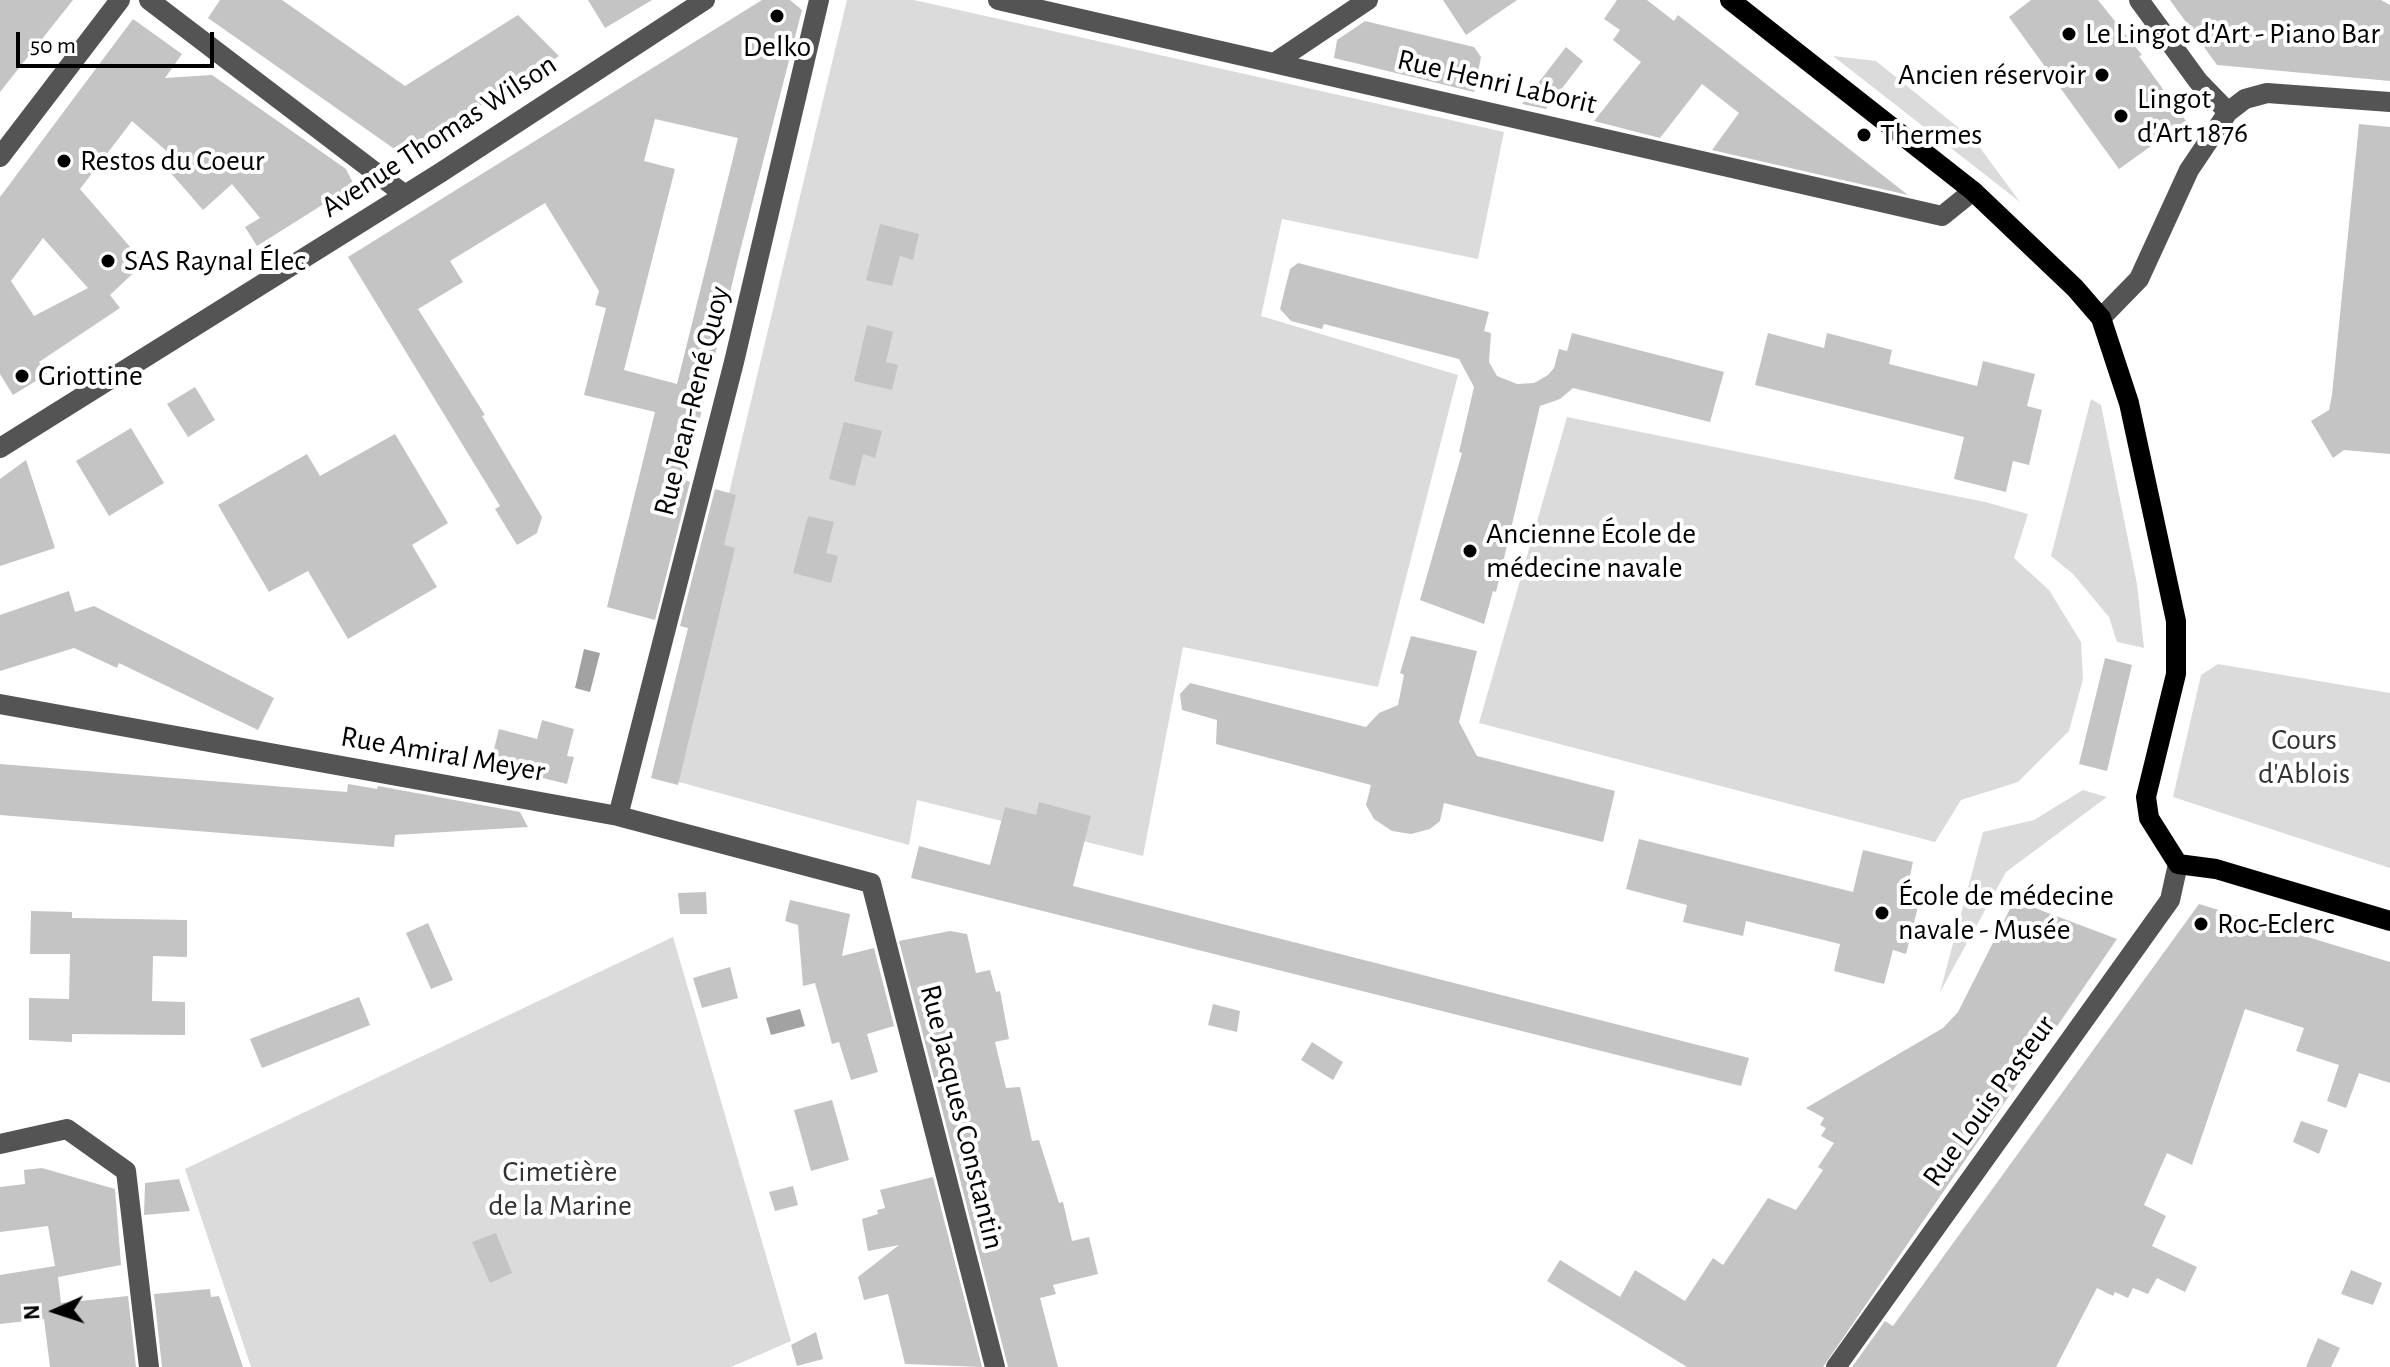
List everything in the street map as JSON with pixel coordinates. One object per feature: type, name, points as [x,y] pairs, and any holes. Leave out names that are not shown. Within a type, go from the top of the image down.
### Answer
[{"type":"main road","points":[[1730,0],[1973,191],[2075,288],[2101,318],[2129,403],[2176,621],[2176,674],[2146,797],[2149,818],[2178,864],[2216,869],[2390,921]]},
{"type":"street","points":[[0,157],[120,0]]},
{"type":"street","points":[[149,0],[405,195]]},
{"type":"street","name":"Avenue Thomas Wilson","points":[[0,448],[405,195],[705,0]]},
{"type":"street","name":"Rue Jean-René Quoy","points":[[618,816],[734,362],[819,0]]},
{"type":"street","name":"Rue Henri Laborit","points":[[998,0],[1277,61],[1942,216],[1973,191]]},
{"type":"street","points":[[1277,61],[1368,0]]},
{"type":"street","points":[[2139,0],[2198,81],[2228,112]]},
{"type":"street","points":[[2101,318],[2139,279],[2189,170],[2228,112],[2245,99],[2267,93],[2390,102]]},
{"type":"street","name":"Rue Amiral Meyer","points":[[0,704],[618,816],[871,883]]},
{"type":"street","name":"Rue Louis Pasteur","points":[[1836,1367],[2170,900],[2178,864]]},
{"type":"street","name":"Rue Jacques Constantin","points":[[871,883],[995,1367]]},
{"type":"street","points":[[0,1144],[67,1129],[126,1171],[149,1367]]},
{"type":"green space","points":[[847,0],[914,0],[1504,132],[1478,259],[1282,219],[1261,316],[1458,375],[1378,687],[1183,647],[1143,856],[917,800],[909,845],[661,777]]},
{"type":"green space","points":[[1833,56],[1876,61],[1975,141],[2020,202]]},
{"type":"green space","points":[[2091,399],[2101,405],[2137,584],[2144,648],[2117,642],[2109,617],[2073,574],[2051,556]]},
{"type":"green space","points":[[1567,417],[1985,502],[2028,514],[2014,558],[2049,590],[2081,642],[2083,679],[2069,731],[2018,782],[1961,800],[1935,842],[1479,723]]},
{"type":"green space","name":"Cours d'Ablois","points":[[2218,664],[2390,693],[2390,868],[2173,797],[2201,675]]},
{"type":"green space","points":[[2083,790],[2107,797],[2006,872],[1940,992],[1983,832],[2034,820]]},
{"type":"green space","name":"Cimetière de la Marine","points":[[673,937],[791,1341],[731,1367],[251,1367],[185,1169]]},
{"type":"shaded area","points":[[584,649],[600,653],[590,692],[575,688]]},
{"type":"shaded area","points":[[800,1009],[805,1026],[771,1035],[766,1018]]},
{"type":"building","points":[[0,0],[73,0],[0,92]]},
{"type":"building","points":[[220,0],[282,0],[405,86],[518,15],[559,56],[403,155],[208,18]]},
{"type":"building","points":[[588,0],[652,0],[605,28]]},
{"type":"building","points":[[762,0],[790,0],[802,10],[740,251],[685,480],[690,482],[655,620],[607,607],[655,412],[584,395],[606,308],[595,305],[599,291],[545,203],[450,261],[463,282],[418,309],[485,415],[482,416],[542,517],[537,533],[517,545],[495,509],[500,506],[348,257]],"holes":[[[655,119],[738,138],[677,384],[624,370],[675,169],[644,161]]]},
{"type":"building","points":[[1443,0],[1517,0],[1466,35]]},
{"type":"building","points":[[1617,0],[1647,0],[1674,21],[1678,15],[1908,195],[1712,150],[1739,113],[1702,84],[1660,138],[1594,121],[1641,62],[1613,40],[1620,30],[1604,19]]},
{"type":"building","name":"Ancien réservoir","points":[[2031,0],[2098,0],[2142,55],[2139,56],[2186,121],[2119,169],[2009,17]]},
{"type":"building","points":[[2170,0],[2381,0],[2390,5],[2390,81],[2217,65]]},
{"type":"building","points":[[133,19],[182,54],[165,78],[212,75],[346,169],[354,185],[257,246],[245,227],[260,218],[232,184],[203,210],[163,164],[170,154],[132,121],[80,189],[144,263],[110,295],[120,308],[39,362],[47,374],[13,395],[0,374],[0,197]],"holes":[[[43,238],[88,288],[34,316],[11,281]]]},
{"type":"building","points":[[1365,21],[1474,47],[1481,57],[1474,92],[1334,58],[1337,40]]},
{"type":"building","points":[[1566,47],[1583,61],[1546,109],[1522,104]]},
{"type":"building","points":[[2359,124],[2390,127],[2390,454],[2344,450],[2333,458],[2311,421],[2329,410],[2332,395]]},
{"type":"building","points":[[880,224],[919,234],[913,260],[900,256],[892,286],[866,280]]},
{"type":"building","points":[[1298,263],[1489,312],[1484,331],[1491,333],[1489,362],[1497,376],[1517,384],[1534,383],[1548,375],[1554,368],[1559,349],[1567,351],[1572,333],[1724,372],[1710,422],[1573,388],[1560,399],[1540,406],[1496,592],[1493,591],[1484,624],[1420,600],[1462,453],[1459,452],[1474,387],[1459,359],[1324,324],[1322,329],[1291,321],[1280,309],[1290,269]]},
{"type":"building","points":[[867,325],[893,332],[886,362],[898,365],[892,390],[854,381]]},
{"type":"building","points":[[1768,333],[1824,348],[1827,333],[1892,350],[1889,364],[1977,386],[1983,361],[2035,374],[2027,406],[2042,410],[2029,465],[2013,461],[2006,492],[1954,479],[1964,437],[1755,385]]},
{"type":"building","points":[[195,387],[215,420],[188,437],[167,404]]},
{"type":"building","points":[[844,422],[882,431],[875,458],[863,454],[855,486],[829,479]]},
{"type":"building","points":[[131,428],[164,483],[109,516],[76,461]]},
{"type":"building","points":[[395,434],[448,523],[412,545],[437,587],[348,639],[308,571],[269,592],[218,505],[307,454],[320,476]]},
{"type":"building","points":[[26,460],[55,548],[0,566],[0,479]]},
{"type":"building","points":[[715,489],[736,495],[724,545],[735,548],[678,785],[651,778],[688,628],[680,626]]},
{"type":"building","points":[[808,516],[834,522],[826,553],[838,556],[831,583],[793,573]]},
{"type":"building","points":[[69,591],[75,612],[94,606],[274,698],[258,730],[119,663],[117,668],[74,648],[0,671],[0,615]]},
{"type":"building","points":[[1411,636],[1477,651],[1459,722],[1477,756],[1615,791],[1603,842],[1444,803],[1440,821],[1430,829],[1411,834],[1392,831],[1374,819],[1366,805],[1371,785],[1216,744],[1217,720],[1182,710],[1180,694],[1190,683],[1366,727],[1379,713],[1398,705],[1404,675],[1400,673]]},
{"type":"building","points":[[2105,658],[2132,665],[2107,771],[2079,764]]},
{"type":"building","points":[[542,720],[574,729],[567,756],[574,757],[567,784],[490,765],[499,729],[537,739]]},
{"type":"building","points":[[0,764],[347,792],[348,784],[377,789],[378,786],[520,812],[528,827],[395,835],[394,847],[0,815]]},
{"type":"building","points":[[1039,802],[1091,816],[1073,886],[1749,1058],[1741,1086],[911,878],[919,846],[990,865],[1005,807],[1036,815]]},
{"type":"building","points":[[1639,839],[1853,892],[1863,850],[1913,862],[1906,895],[1920,899],[1906,954],[1893,950],[1884,984],[1834,971],[1840,944],[1746,921],[1743,936],[1683,922],[1687,905],[1626,889]]},
{"type":"building","points":[[706,892],[707,914],[680,914],[678,893]]},
{"type":"building","points":[[2018,893],[2038,902],[2035,908],[2117,939],[1823,1367],[1687,1367],[1547,1281],[1560,1260],[1620,1297],[1635,1270],[1685,1301],[1713,1258],[1723,1265],[1768,1198],[1796,1210],[1823,1170],[1818,1167],[1834,1143],[1821,1136],[1826,1128],[1820,1125],[1824,1118],[1806,1108],[1943,1028],[1958,1012]]},
{"type":"building","points":[[790,900],[850,914],[842,956],[874,948],[894,1026],[867,1034],[878,1072],[851,1080],[839,1042],[832,1044],[815,983],[803,986],[798,925],[785,921]]},
{"type":"building","points":[[2199,904],[2390,962],[2390,1083],[2359,1073],[2346,1108],[2327,1101],[2339,1065],[2296,1051],[2304,1028],[2245,1009],[2192,1165],[2167,1153],[2144,1205],[2166,1216],[2152,1246],[2197,1267],[2185,1292],[2157,1278],[2148,1294],[2133,1288],[2128,1298],[2115,1292],[2113,1296],[2097,1288],[2056,1367],[1852,1367],[1885,1321],[1893,1326]]},
{"type":"building","points":[[31,911],[72,912],[72,918],[187,920],[187,957],[153,956],[152,1001],[185,1002],[185,1035],[72,1034],[72,1042],[29,1040],[29,998],[69,999],[70,954],[30,954]]},
{"type":"building","points":[[428,923],[453,980],[431,989],[406,933]]},
{"type":"building","points":[[950,931],[967,934],[976,973],[990,970],[996,992],[1000,991],[1009,1039],[995,1042],[1006,1088],[1020,1087],[1032,1141],[1039,1140],[1059,1203],[1063,1202],[1072,1241],[1089,1237],[1098,1274],[1053,1285],[1056,1294],[1040,1298],[1058,1367],[1008,1367],[899,941]]},
{"type":"building","points":[[730,967],[738,998],[702,1008],[693,978]]},
{"type":"building","points":[[359,997],[370,1025],[262,1068],[250,1039]]},
{"type":"building","points":[[1213,1004],[1240,1011],[1237,1032],[1208,1025]]},
{"type":"building","points":[[1312,1042],[1343,1062],[1333,1080],[1301,1060]]},
{"type":"building","points":[[832,1100],[849,1160],[811,1171],[794,1110]]},
{"type":"building","points":[[2301,1121],[2328,1130],[2319,1154],[2293,1142]]},
{"type":"building","points":[[42,1168],[115,1189],[121,1265],[58,1277],[61,1303],[128,1296],[136,1367],[50,1367],[44,1319],[0,1324],[0,1275],[55,1266],[48,1226],[0,1232],[0,1187],[25,1184],[24,1170]]},
{"type":"building","points":[[933,1177],[982,1367],[905,1364],[888,1294],[864,1300],[858,1277],[899,1245],[868,1251],[862,1219],[885,1208],[880,1190]]},
{"type":"building","points":[[179,1179],[190,1211],[144,1215],[145,1183]]},
{"type":"building","points":[[793,1186],[798,1205],[775,1211],[769,1192]]},
{"type":"building","points":[[496,1233],[512,1273],[490,1283],[472,1242]]},
{"type":"building","points":[[2351,1270],[2382,1283],[2373,1305],[2341,1294]]},
{"type":"building","points":[[210,1289],[211,1297],[219,1296],[243,1367],[162,1367],[154,1294]]},
{"type":"building","points":[[816,1332],[823,1359],[797,1366],[791,1345]]},
{"type":"building","points":[[2318,1338],[2340,1348],[2331,1367],[2306,1367]]},
{"type":"place","name":"Delko","points":[[777,16]]},
{"type":"place","name":"Le Lingot d'Art - Piano Bar","points":[[2069,34]]},
{"type":"place","name":"Ancien réservoir","points":[[2102,75]]},
{"type":"place","name":"Lingot d'Art 1876","points":[[2121,116]]},
{"type":"place","name":"Thermes","points":[[1864,135]]},
{"type":"place","name":"Restos du Coeur","points":[[64,161]]},
{"type":"place","name":"SAS Raynal Élec","points":[[108,261]]},
{"type":"place","name":"Griottine","points":[[22,376]]},
{"type":"place","name":"Ancienne École de médecine navale","points":[[1470,551]]},
{"type":"place","name":"École de médecine navale - Musée","points":[[1882,913]]},
{"type":"place","name":"Roc-Eclerc","points":[[2201,924]]}]
